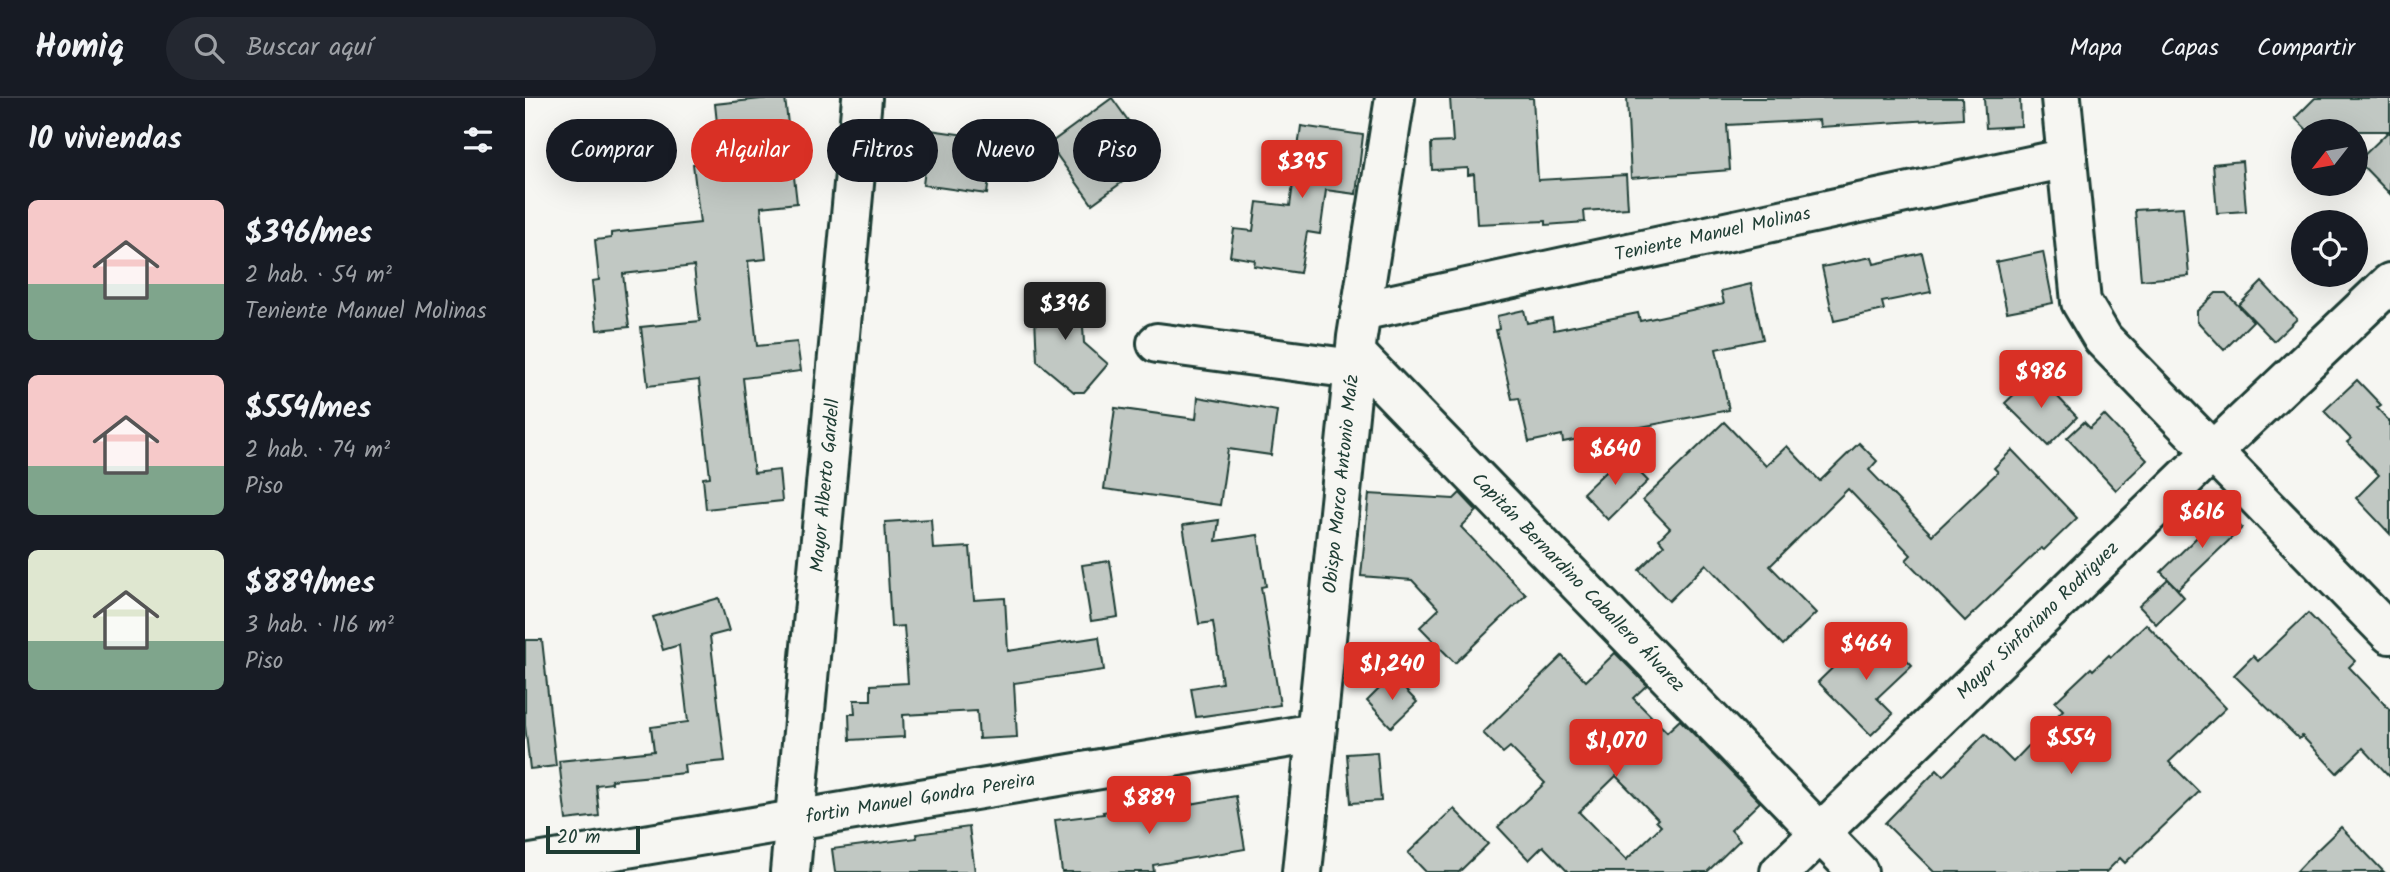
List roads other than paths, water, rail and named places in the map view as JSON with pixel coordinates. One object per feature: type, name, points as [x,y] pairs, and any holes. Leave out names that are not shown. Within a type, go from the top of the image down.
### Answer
[{"type":"street","name":"Mayor Alberto Gardell","points":[[790,872],[862,98]]},
{"type":"street","name":"Obispo Marco Antonio Maíz","points":[[1302,872],[1354,361],[1395,98]]},
{"type":"street","points":[[2061,98],[2081,302],[2103,339],[2390,634]]},
{"type":"street","name":"Teniente Manuel Molinas","points":[[1361,311],[2067,158]]},
{"type":"street","name":"Mayor Sinforiano Rodriguez","points":[[1780,872],[2390,283]]},
{"type":"street","points":[[1157,343],[1354,361]]},
{"type":"street","name":"Capitán Bernardino Caballero Álvarez","points":[[1354,361],[1859,872]]},
{"type":"street","name":"fortin Manuel Gondra Pereira","points":[[525,865],[1316,733]]}]
